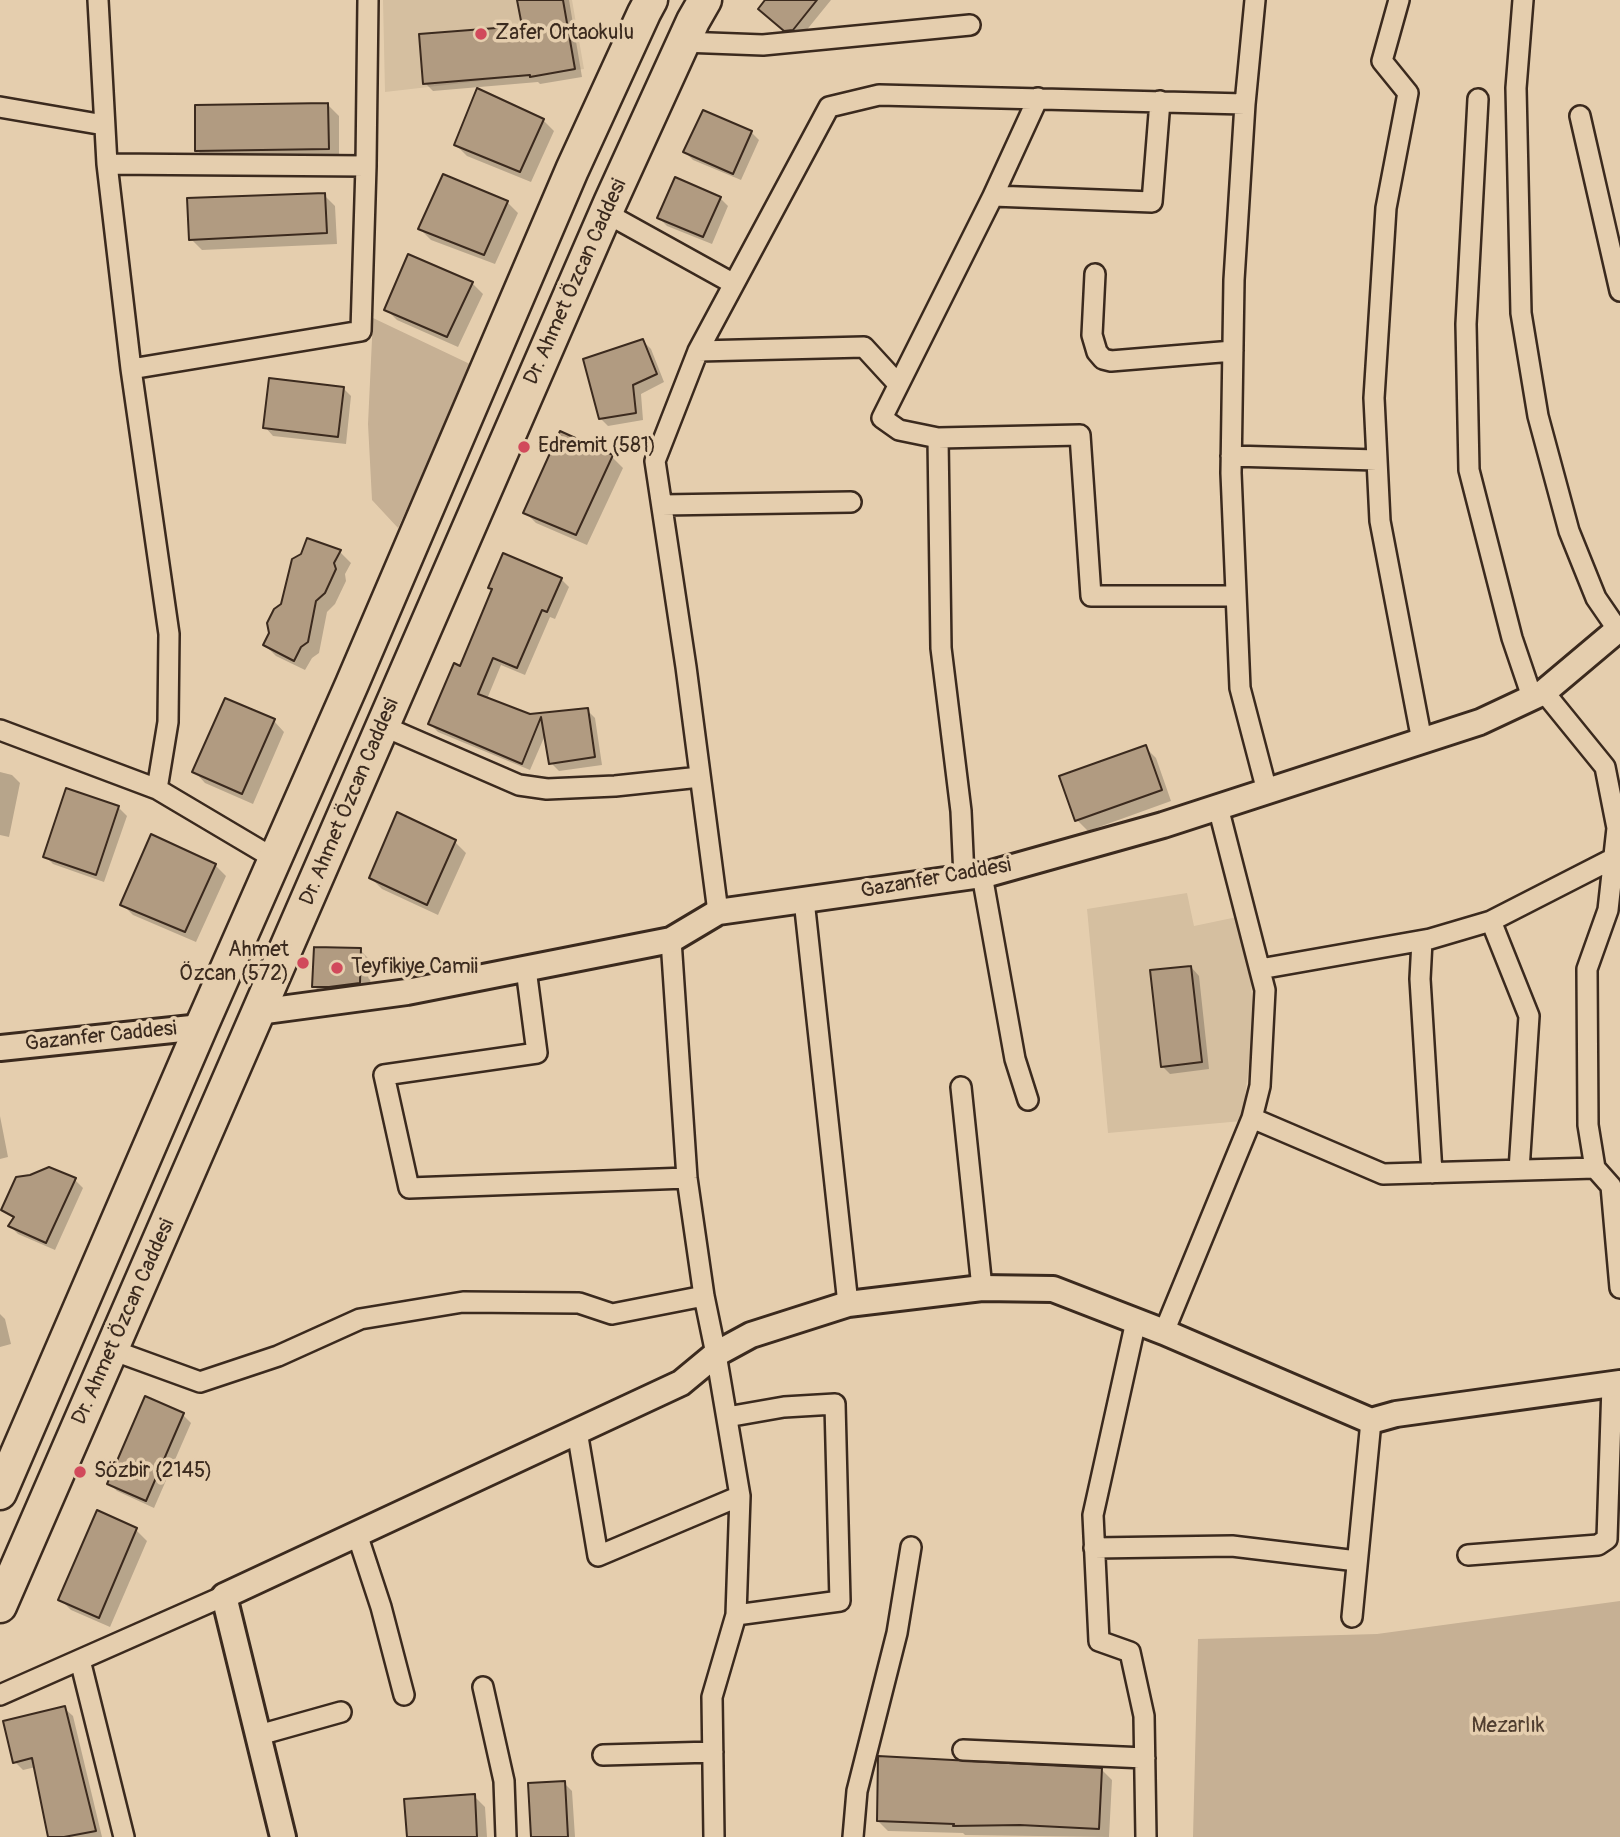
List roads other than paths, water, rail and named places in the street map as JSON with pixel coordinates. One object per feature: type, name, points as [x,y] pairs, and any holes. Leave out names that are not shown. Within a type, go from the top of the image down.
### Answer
[{"type":"main road","name":"Dr. Ahmet Özcan Caddesi","points":[[0,1493],[7,1459],[352,684],[572,170],[651,0]]},
{"type":"main road","name":"Dr. Ahmet Özcan Caddesi","points":[[0,1606],[606,213],[683,42],[705,0]]},
{"type":"street","points":[[98,0],[107,164],[131,369],[169,634],[168,722],[157,789]]},
{"type":"street","points":[[131,369],[361,331],[368,0]]},
{"type":"street","points":[[632,37],[638,0]]},
{"type":"street","points":[[1255,0],[1245,104],[1234,280],[1231,456],[1240,688],[1267,791]]},
{"type":"street","points":[[1399,0],[1382,61],[1408,93],[1386,208],[1374,398],[1380,521],[1422,741]]},
{"type":"street","points":[[1523,0],[1516,88],[1521,313],[1538,416],[1569,531],[1596,598],[1619,629]]},
{"type":"street","points":[[683,42],[763,45],[970,25]]},
{"type":"street","points":[[718,912],[655,461],[698,351],[829,107],[879,95],[1245,104]]},
{"type":"street","points":[[1038,98],[993,196],[882,418],[899,430],[938,438],[1080,435],[1091,596],[1236,596]]},
{"type":"street","points":[[1478,99],[1465,324],[1469,470],[1513,638],[1538,694],[1605,766],[1618,828],[1617,856],[1608,910],[1587,969],[1588,1125],[1595,1168],[1611,1186],[1620,1288]]},
{"type":"street","points":[[993,196],[1152,202],[1160,101]]},
{"type":"street","points":[[0,107],[104,125]]},
{"type":"street","points":[[1580,116],[1620,291]]},
{"type":"street","points":[[107,164],[366,166]]},
{"type":"street","points":[[606,213],[734,284]]},
{"type":"street","points":[[1095,274],[1092,335],[1097,352],[1103,359],[1111,361],[1233,351]]},
{"type":"street","points":[[698,351],[864,347],[898,384]]},
{"type":"street","points":[[938,438],[941,648],[961,811],[973,876],[1015,1059],[1028,1100]]},
{"type":"street","points":[[1231,456],[1377,460]]},
{"type":"street","points":[[662,505],[851,502]]},
{"type":"street","name":"Gazanfer Caddesi","points":[[258,1012],[407,992],[671,940],[718,912],[973,876],[1163,825],[1480,722],[1538,694],[1619,629]]},
{"type":"street","points":[[383,726],[519,785],[547,789],[574,788],[700,777]]},
{"type":"street","points":[[0,730],[157,789],[275,859]]},
{"type":"street","points":[[1164,1332],[1252,1118],[1260,1086],[1265,990],[1217,807]]},
{"type":"street","points":[[1260,969],[1423,941],[1491,921],[1617,856]]},
{"type":"street","points":[[804,900],[848,1304]]},
{"type":"street","points":[[1491,921],[1529,1016],[1519,1170]]},
{"type":"street","points":[[671,940],[687,1178],[704,1296],[740,1496],[736,1615],[712,1697],[714,1837]]},
{"type":"street","points":[[1423,941],[1420,979],[1432,1172]]},
{"type":"street","points":[[526,969],[537,1053],[384,1075],[408,1188],[687,1178]]},
{"type":"street","name":"Gazanfer Caddesi","points":[[0,1048],[201,1027]]},
{"type":"street","points":[[961,1087],[982,1288]]},
{"type":"street","points":[[1252,1118],[1383,1174],[1595,1168]]},
{"type":"street","points":[[0,1695],[224,1596],[681,1383],[716,1354],[751,1335],[848,1304],[982,1288],[1053,1289],[1164,1332],[1371,1421],[1396,1414],[1616,1384],[1608,1539],[1598,1545],[1468,1555]]},
{"type":"street","points":[[112,1350],[200,1382],[278,1356],[360,1319],[463,1302],[579,1303],[612,1314],[704,1296]]},
{"type":"street","points":[[1136,1321],[1093,1515],[1098,1641],[1130,1652],[1144,1716],[1146,1837]]},
{"type":"street","points":[[727,1417],[784,1407],[835,1404],[840,1601],[736,1615]]},
{"type":"street","points":[[1352,1617],[1371,1421]]},
{"type":"street","points":[[577,1431],[598,1556],[740,1496]]},
{"type":"street","points":[[357,1534],[381,1607],[404,1695]]},
{"type":"street","points":[[1094,1548],[1232,1546],[1357,1561]]},
{"type":"street","points":[[853,1837],[857,1791],[897,1633],[911,1547]]},
{"type":"street","points":[[224,1596],[283,1837]]},
{"type":"street","points":[[80,1660],[124,1837]]},
{"type":"street","points":[[484,1687],[504,1781],[506,1837]]},
{"type":"street","points":[[259,1735],[341,1712]]},
{"type":"street","points":[[963,1750],[1145,1758]]},
{"type":"street","points":[[603,1755],[713,1752]]},
{"type":"place","name":"Zafer Ortaokulu","points":[[481,34]]},
{"type":"place","name":"Edremit (581)","points":[[524,447]]},
{"type":"place","name":"Ahmet Özcan (572)","points":[[303,963]]},
{"type":"place","name":"Teyfikiye Camii","points":[[337,968]]},
{"type":"place","name":"Sözbir (2145)","points":[[80,1472]]},
{"type":"park label","name":"Mezarlık","points":[[1508,1727]]}]
